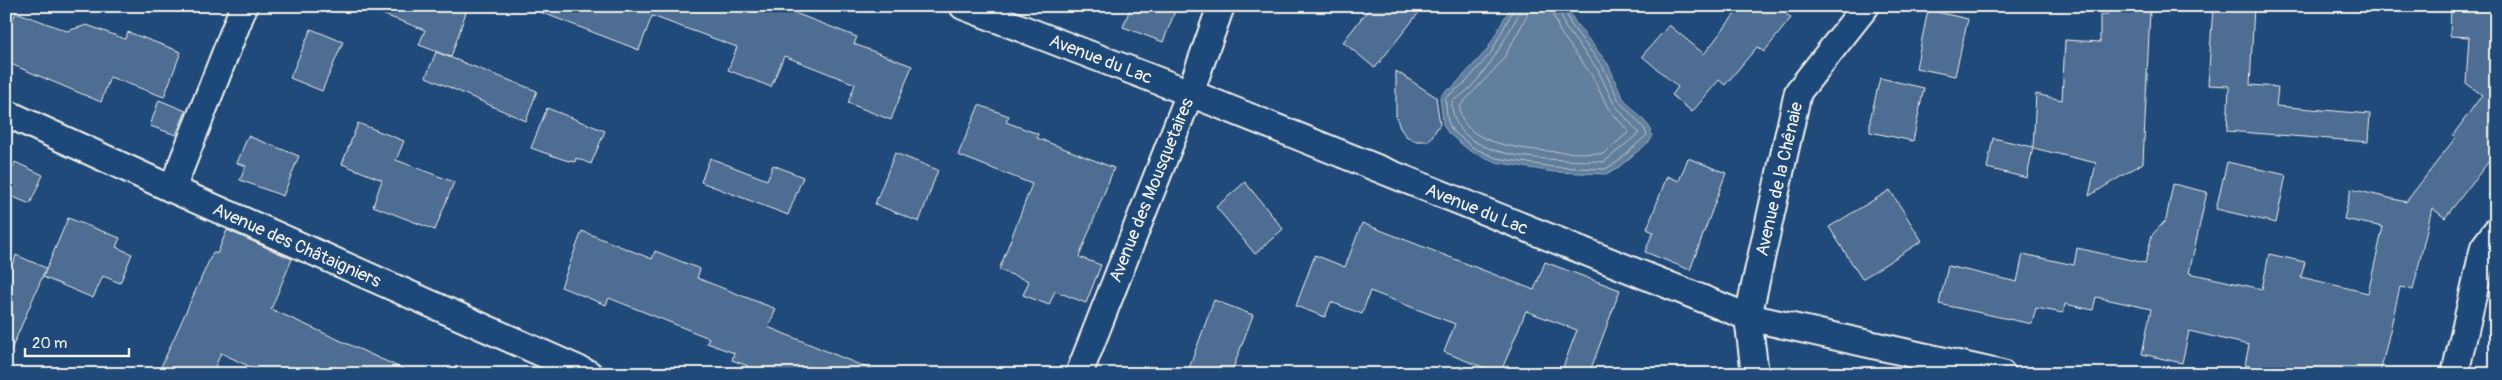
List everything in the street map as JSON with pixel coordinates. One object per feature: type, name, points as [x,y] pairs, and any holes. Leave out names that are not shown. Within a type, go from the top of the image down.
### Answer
[{"type":"street","points":[[172,189],[244,6]]},
{"type":"street","name":"Avenue du Lac","points":[[963,6],[1190,93],[1748,317],[2002,374]]},
{"type":"street","name":"Avenue des Mousquetaires","points":[[1079,374],[1190,93],[1221,6]]},
{"type":"street","name":"Avenue de la Chênaie","points":[[1755,374],[1748,317],[1798,92],[1866,6]]},
{"type":"street","name":"Avenue des Châtaigniers","points":[[6,113],[172,189],[590,374]]},
{"type":"street","points":[[2455,374],[2484,247],[2496,231]]},
{"type":"water","points":[[1511,6],[1567,6],[1575,22],[1608,64],[1623,98],[1649,126],[1652,136],[1650,141],[1619,167],[1606,174],[1553,172],[1495,162],[1470,151],[1448,133],[1443,124],[1440,97],[1447,89],[1451,89],[1487,50]]},
{"type":"building","points":[[368,6],[468,6],[451,57],[419,45],[425,30],[368,9]]},
{"type":"building","points":[[531,6],[777,6],[857,37],[854,44],[912,66],[891,120],[848,103],[855,84],[784,56],[771,87],[728,70],[737,47],[652,16],[639,50],[530,8]]},
{"type":"building","points":[[1131,6],[1177,6],[1163,42],[1123,27]]},
{"type":"building","points":[[1371,6],[1424,6],[1375,68],[1343,42]]},
{"type":"building","points":[[1741,6],[1777,6],[1791,18],[1764,52],[1757,47],[1725,85],[1719,80],[1692,112],[1672,95],[1678,87],[1642,56],[1669,25],[1704,54]]},
{"type":"building","points":[[2213,6],[2254,6],[2250,85],[2278,87],[2276,106],[2370,114],[2368,142],[2227,131],[2229,86],[2208,85]]},
{"type":"building","points":[[2451,6],[2496,6],[2496,152],[2445,218],[2432,208],[2413,290],[2400,287],[2380,374],[2283,374],[2245,365],[2249,345],[2189,331],[2182,363],[2142,354],[2151,309],[2096,297],[2093,310],[2065,304],[2063,313],[2036,308],[2032,324],[1939,304],[1948,266],[2017,282],[2023,254],[2074,265],[2077,248],[2145,263],[2152,235],[2166,220],[2173,184],[2207,192],[2189,273],[2262,289],[2269,254],[2305,262],[2301,277],[2368,293],[2383,227],[2344,219],[2351,189],[2406,202],[2456,137],[2453,135],[2482,95],[2466,83],[2469,37],[2450,36]]},
{"type":"building","points":[[2108,8],[2150,11],[2143,163],[2089,196],[2096,163],[2033,148],[2036,94],[2062,100],[2065,40],[2100,42],[2100,14],[2108,14]]},
{"type":"building","points":[[1928,10],[1968,19],[1955,76],[1916,68]]},
{"type":"building","points":[[16,12],[67,31],[87,25],[125,39],[128,32],[181,52],[164,97],[110,77],[101,102],[6,62],[6,36]]},
{"type":"building","points":[[311,29],[343,42],[322,91],[290,78]]},
{"type":"building","points":[[436,52],[537,91],[526,121],[426,77]]},
{"type":"building","points":[[1396,71],[1436,97],[1440,124],[1429,141],[1415,141],[1406,136],[1400,128],[1396,116]]},
{"type":"building","points":[[1880,78],[1924,88],[1913,141],[1870,132],[1870,120]]},
{"type":"building","points":[[159,100],[186,111],[176,135],[150,126]]},
{"type":"building","points":[[979,105],[1009,116],[1006,122],[1038,134],[1037,138],[1114,168],[1079,257],[1101,265],[1086,303],[1055,291],[1049,305],[1023,295],[1029,281],[999,270],[1032,184],[958,155]]},
{"type":"building","points":[[547,108],[605,131],[591,164],[576,158],[575,162],[565,160],[531,148]]},
{"type":"building","points":[[358,123],[404,141],[396,160],[454,182],[435,230],[373,206],[382,180],[342,164]]},
{"type":"building","points":[[248,136],[299,156],[283,196],[240,180],[246,166],[237,163]]},
{"type":"building","points":[[1993,138],[2033,147],[2027,178],[1987,168]]},
{"type":"building","points":[[895,153],[938,170],[919,222],[875,204]]},
{"type":"building","points":[[710,158],[767,180],[773,165],[803,177],[788,215],[701,182]]},
{"type":"building","points":[[1688,158],[1726,173],[1690,270],[1645,252],[1653,232],[1647,229],[1667,176],[1679,181]]},
{"type":"building","points":[[15,162],[43,175],[30,204],[6,194],[6,183]]},
{"type":"building","points":[[2227,162],[2286,175],[2276,223],[2216,209]]},
{"type":"building","points":[[1245,182],[1283,229],[1255,254],[1216,207]]},
{"type":"building","points":[[1890,190],[1922,241],[1862,279],[1829,227]]},
{"type":"building","points":[[68,218],[120,238],[116,247],[132,254],[120,283],[103,276],[93,298],[43,277]]},
{"type":"building","points":[[1362,223],[1534,290],[1545,262],[1620,290],[1589,374],[1580,374],[1563,367],[1577,330],[1526,311],[1500,374],[1444,352],[1455,324],[1370,291],[1362,314],[1331,302],[1325,317],[1296,306],[1315,255],[1345,267]]},
{"type":"building","points":[[227,230],[292,259],[271,309],[414,374],[265,374],[221,353],[212,374],[176,374],[160,369],[213,252],[217,254]]},
{"type":"building","points":[[582,231],[652,259],[655,251],[700,269],[697,278],[776,309],[768,327],[882,374],[744,374],[748,366],[732,360],[734,353],[707,343],[709,338],[609,298],[606,305],[561,287]]},
{"type":"building","points":[[16,255],[46,268],[6,362],[6,259],[14,262]]},
{"type":"building","points":[[1214,300],[1253,315],[1231,374],[1187,374]]}]
